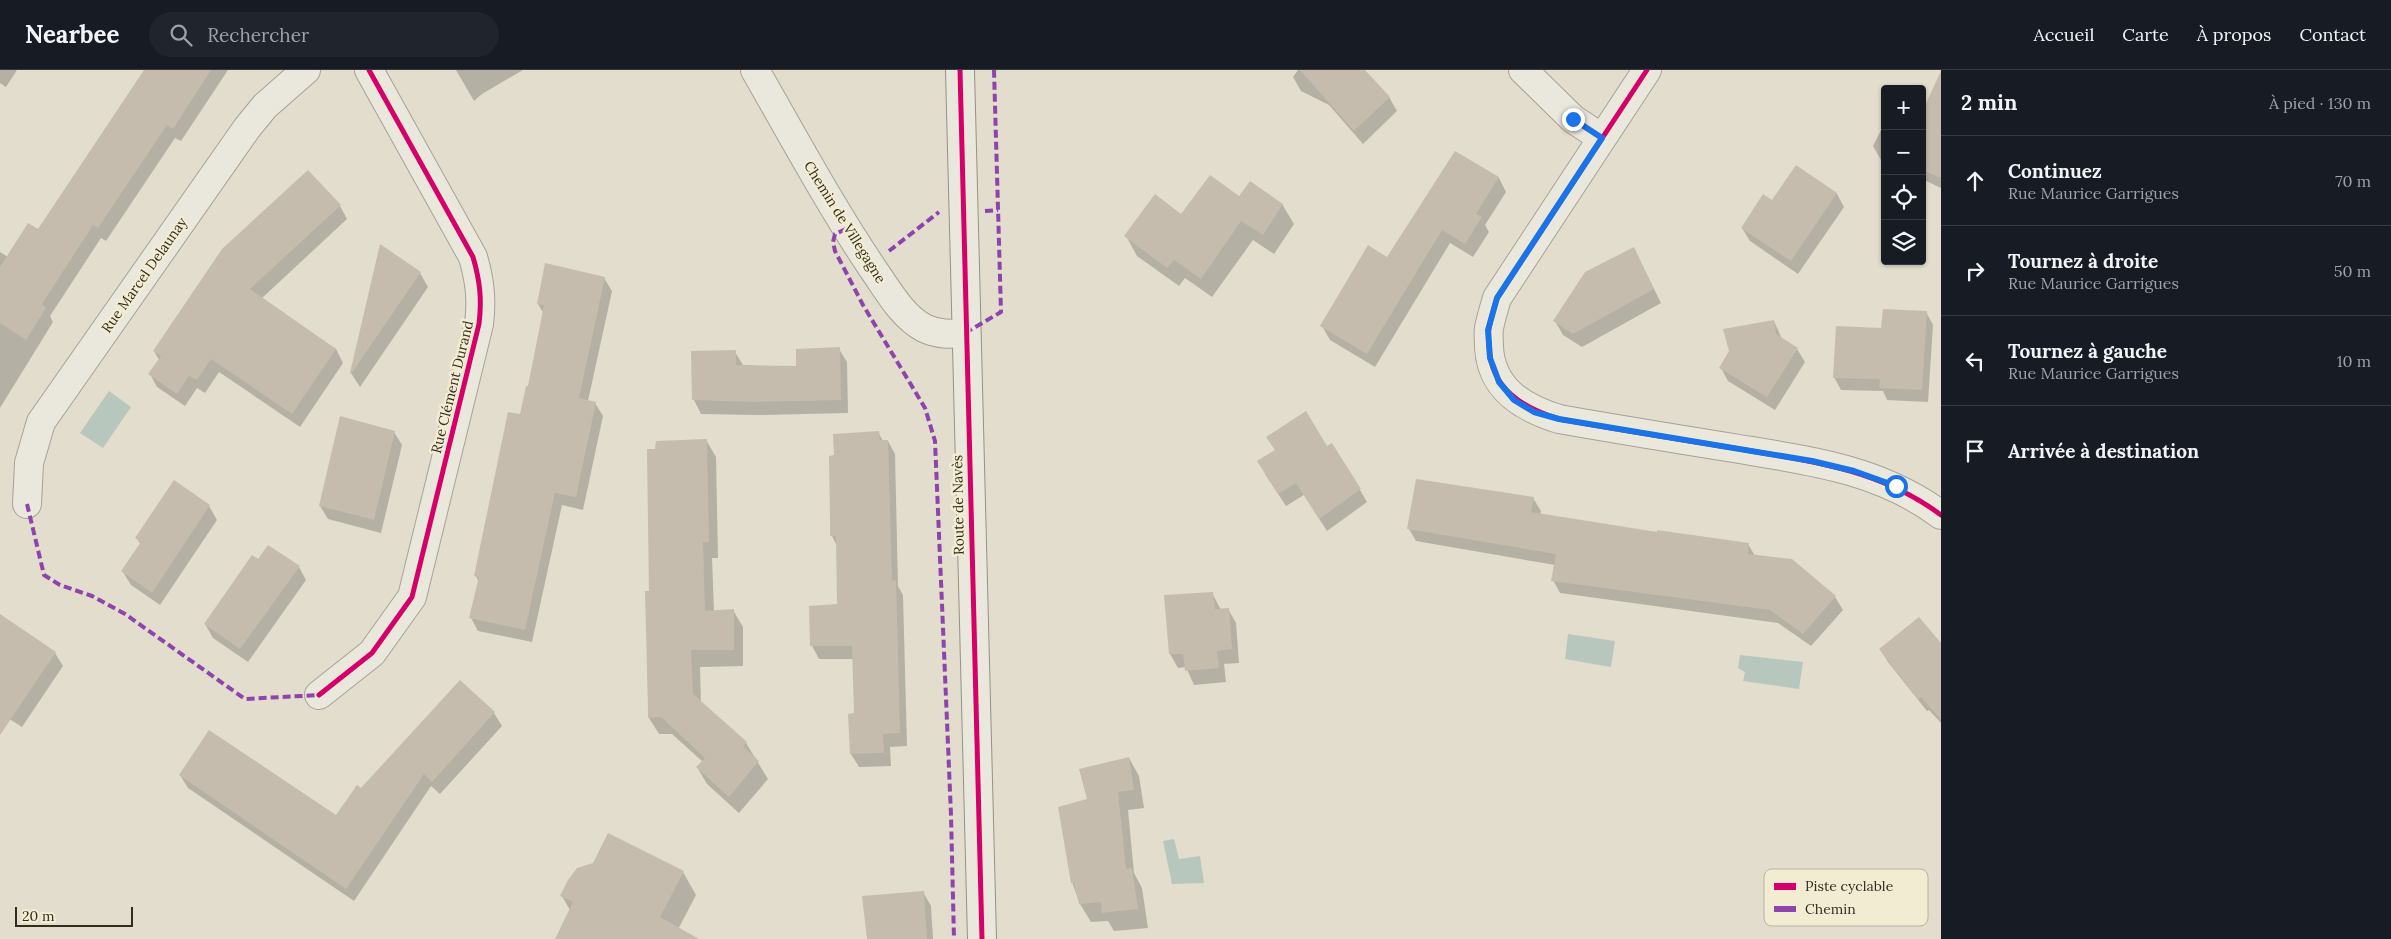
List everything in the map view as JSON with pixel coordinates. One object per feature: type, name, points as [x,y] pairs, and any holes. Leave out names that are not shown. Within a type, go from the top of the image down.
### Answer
[{"type":"street","name":"Rue Marcel Delaunay","points":[[27,504],[29,463],[41,422],[247,128],[265,106],[306,70]]},
{"type":"street","name":"Rue Clément Durand","points":[[319,694],[372,653],[412,597],[479,324],[482,301],[480,279],[473,257],[369,70]]},
{"type":"street","name":"Chemin de Villegagne","points":[[755,70],[846,229],[898,305],[910,318],[925,328],[939,334],[965,333]]},
{"type":"street","name":"Route de Navès","points":[[960,70],[965,333],[982,939]]},
{"type":"street","points":[[1523,70],[1573,119],[1602,138]]},
{"type":"street","points":[[1647,70],[1497,298],[1488,330],[1490,358],[1499,382],[1514,400],[1534,412],[1559,419],[1812,461],[1854,471],[1896,486],[1941,515]]},
{"type":"shaded area","points":[[109,391],[131,407],[103,448],[80,433]]},
{"type":"shaded area","points":[[1568,634],[1615,641],[1611,667],[1565,659]]},
{"type":"shaded area","points":[[1740,655],[1803,662],[1799,689],[1743,681],[1745,672],[1738,668]]},
{"type":"shaded area","points":[[1174,839],[1179,859],[1200,856],[1204,883],[1172,884],[1163,841]]},
{"type":"building","points":[[144,70],[211,70],[173,129],[167,125],[98,228],[93,225],[42,304],[46,308],[26,340],[0,323],[0,267],[28,223],[38,229]]},
{"type":"building","points":[[1300,70],[1365,70],[1390,97],[1354,131]]},
{"type":"building","points":[[1941,71],[1941,178],[1926,172],[1926,103]]},
{"type":"building","points":[[1455,151],[1499,177],[1476,214],[1482,217],[1465,244],[1442,230],[1367,354],[1320,326],[1368,245],[1387,257]]},
{"type":"building","points":[[1796,165],[1837,193],[1791,261],[1741,228],[1763,194],[1772,200]]},
{"type":"building","points":[[308,170],[341,205],[250,289],[336,349],[292,414],[211,359],[197,380],[189,376],[177,394],[148,374],[161,356],[153,351],[222,249]]},
{"type":"building","points":[[1210,175],[1239,196],[1250,181],[1283,204],[1263,235],[1241,221],[1201,279],[1174,260],[1167,268],[1124,236],[1155,194],[1181,214]]},
{"type":"building","points":[[380,244],[421,272],[351,374],[350,373]]},
{"type":"building","points":[[1634,247],[1654,289],[1573,334],[1553,321],[1585,272]]},
{"type":"building","points":[[545,263],[605,277],[579,398],[596,402],[576,497],[555,493],[525,630],[469,618],[479,577],[474,576],[508,412],[520,414],[526,386],[528,386],[544,305],[537,304]]},
{"type":"building","points":[[1883,309],[1927,311],[1922,390],[1879,388],[1880,379],[1833,378],[1836,326],[1881,328]]},
{"type":"building","points":[[1774,320],[1776,334],[1798,348],[1767,397],[1719,368],[1729,351],[1723,329]]},
{"type":"building","points":[[840,347],[841,400],[752,402],[692,400],[691,351],[736,350],[736,365],[796,366],[796,349]]},
{"type":"building","points":[[1306,411],[1327,446],[1332,443],[1361,489],[1319,519],[1296,483],[1278,494],[1257,461],[1275,450],[1266,437]]},
{"type":"building","points":[[340,416],[395,431],[374,520],[319,506]]},
{"type":"building","points":[[879,431],[880,440],[888,440],[892,581],[896,580],[900,733],[883,734],[884,753],[850,754],[848,714],[854,713],[852,646],[810,646],[809,606],[837,604],[836,536],[830,536],[829,456],[834,455],[833,434]]},
{"type":"building","points":[[707,439],[709,542],[703,542],[705,611],[734,609],[734,650],[691,650],[693,694],[747,742],[743,746],[759,761],[729,797],[696,767],[705,758],[661,717],[648,718],[645,591],[649,591],[647,449],[655,449],[656,441]]},
{"type":"building","points":[[1416,479],[1534,497],[1531,512],[1657,532],[1657,530],[1749,543],[1748,554],[1792,559],[1836,596],[1803,634],[1770,610],[1551,581],[1556,554],[1407,529]]},
{"type":"building","points":[[174,480],[210,505],[152,593],[121,571],[141,542],[135,538]]},
{"type":"building","points":[[268,545],[300,566],[240,649],[204,624],[252,555],[258,559]]},
{"type":"building","points":[[1213,592],[1215,609],[1229,608],[1232,649],[1217,651],[1219,668],[1185,671],[1183,654],[1169,654],[1164,595]]},
{"type":"building","points":[[0,614],[56,652],[0,735]]},
{"type":"building","points":[[1919,617],[1941,643],[1941,720],[1921,697],[1918,699],[1879,649]]},
{"type":"building","points":[[460,680],[495,712],[432,782],[424,774],[346,889],[179,775],[209,730],[336,815],[357,785],[361,788]]},
{"type":"building","points":[[1129,757],[1134,790],[1118,792],[1126,869],[1132,868],[1138,909],[1102,913],[1101,902],[1079,904],[1074,883],[1071,883],[1058,807],[1087,799],[1079,769]]},
{"type":"building","points":[[608,833],[684,871],[660,917],[699,939],[555,939],[573,902],[560,896],[568,880],[577,868],[593,863]]},
{"type":"building","points":[[924,891],[927,939],[867,939],[862,896]]},
{"type":"marked path","points":[[965,333],[1001,312],[994,70]]},
{"type":"marked path","points":[[985,211],[998,210]]},
{"type":"marked path","points":[[889,251],[939,212]]},
{"type":"marked path","points":[[846,229],[835,234],[833,242],[835,251],[863,305],[925,408],[935,441],[951,815],[954,939]]},
{"type":"marked path","points":[[27,504],[44,575],[60,585],[92,596],[125,614],[245,699],[319,695]]},
{"type":"cycle path","points":[[319,695],[372,653],[412,597],[480,315],[480,290],[473,257],[369,70]]},
{"type":"cycle path","points":[[960,70],[982,939]]},
{"type":"cycle path","points":[[1647,70],[1497,298],[1489,328],[1489,347],[1491,362],[1503,385],[1511,395],[1533,409],[1559,419],[1784,456],[1838,468],[1891,486],[1917,499],[1941,515]]},
{"type":"route","points":[[1573,119],[1602,138],[1497,298],[1488,330],[1490,358],[1499,382],[1514,400],[1534,412],[1559,419],[1812,461],[1854,471],[1896,486]]}]
